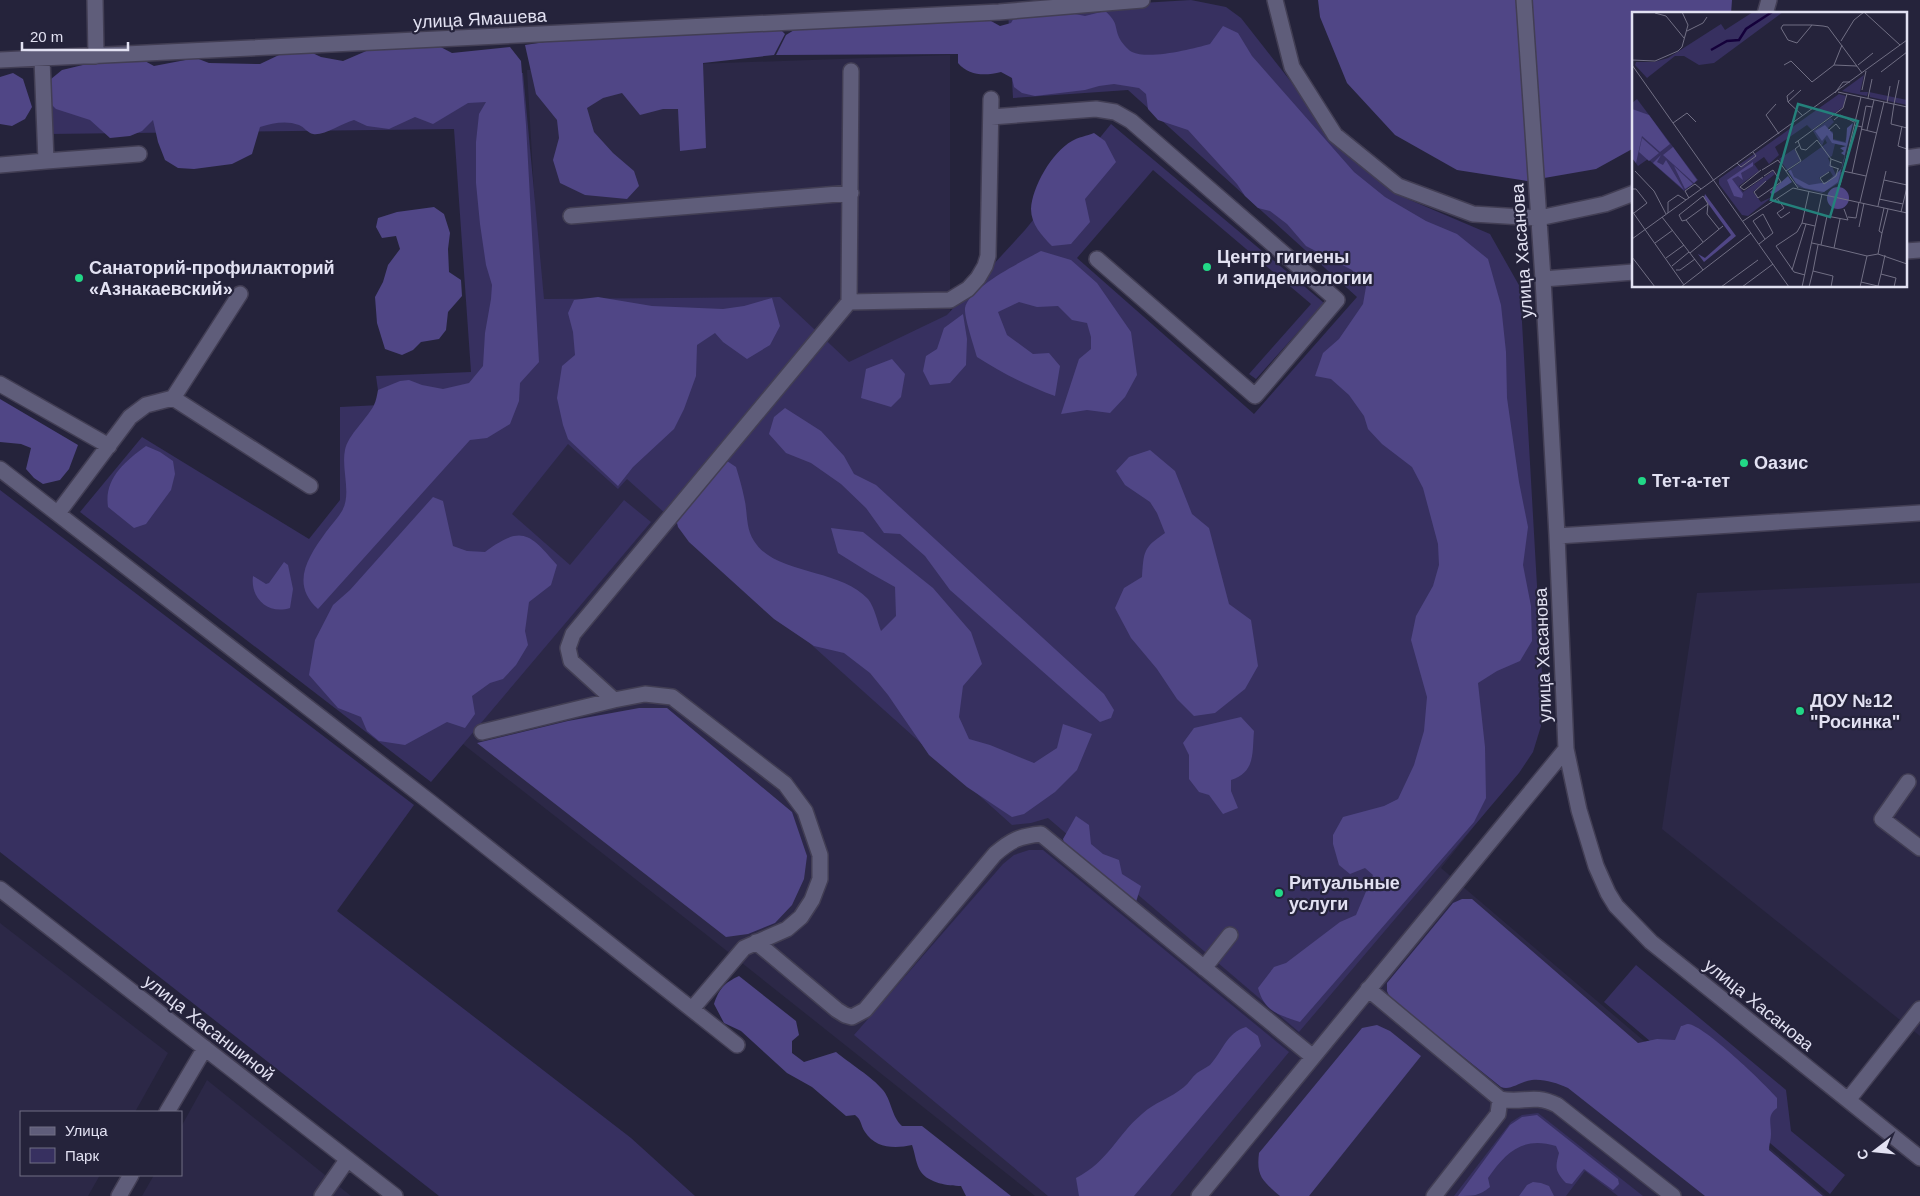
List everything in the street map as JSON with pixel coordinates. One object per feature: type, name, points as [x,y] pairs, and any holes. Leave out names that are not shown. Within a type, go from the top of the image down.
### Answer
[{"type":"street","points":[[95,0],[96,56]]},
{"type":"street","name":"улица Ямашева","points":[[0,60],[999,6],[1142,0]]},
{"type":"street","points":[[1275,0],[1292,67],[1335,135],[1398,186],[1473,214],[1539,218],[1605,204],[1632,194]]},
{"type":"street","name":"улица Хасанова","points":[[1524,0],[1543,279],[1566,749],[1579,810],[1590,848],[1608,893],[1616,906],[1651,942],[1920,1158]]},
{"type":"street","points":[[42,59],[46,161]]},
{"type":"street","points":[[614,700],[570,661],[568,648],[573,634],[849,302],[852,71]]},
{"type":"street","points":[[849,302],[950,300],[968,289],[978,278],[988,256],[991,99]]},
{"type":"street","points":[[992,117],[1096,109],[1115,112],[1131,121],[1337,300],[1255,396],[1098,259]]},
{"type":"street","points":[[0,164],[139,154]]},
{"type":"street","points":[[571,216],[851,193]]},
{"type":"street","points":[[1543,279],[1632,272]]},
{"type":"street","points":[[58,513],[130,417],[146,405],[173,398],[240,294]]},
{"type":"street","points":[[0,384],[109,446]]},
{"type":"street","points":[[173,398],[310,486]]},
{"type":"street","points":[[0,468],[407,784],[737,1044]]},
{"type":"street","points":[[1557,536],[1920,513]]},
{"type":"street","points":[[482,732],[644,694],[672,697],[785,784],[805,811],[820,855],[820,879],[812,900],[801,917],[787,929],[744,948],[692,1009]]},
{"type":"street","points":[[1199,1196],[1566,749]]},
{"type":"street","points":[[1908,782],[1882,819],[1920,848]]},
{"type":"street","points":[[756,942],[837,1010],[852,1017],[865,1010],[995,854],[1010,842],[1025,836],[1041,834],[1313,1057]]},
{"type":"street","name":"улица Хасаншиной","points":[[0,888],[395,1196]]},
{"type":"street","points":[[1204,968],[1230,935]]},
{"type":"street","points":[[1368,989],[1500,1099],[1515,1102],[1530,1098],[1544,1098],[1556,1104],[1673,1196]]},
{"type":"street","points":[[1848,1100],[1920,1009]]},
{"type":"street","points":[[168,1111],[205,1048]]},
{"type":"street","points":[[1434,1196],[1498,1114],[1500,1099]]},
{"type":"street","points":[[322,1196],[347,1160]]},
{"type":"street","points":[[119,1196],[130,1176]]},
{"type":"shaded area","points":[[1318,0],[1732,0],[1731,12],[1632,12],[1632,149],[1596,169],[1527,181],[1457,170],[1395,135],[1347,83],[1320,17]]},
{"type":"shaded area","points":[[1105,11],[1115,23],[1123,44],[1131,51],[1139,54],[1171,53],[1210,44],[1223,26],[1238,33],[1252,56],[1354,172],[1385,197],[1426,221],[1457,234],[1488,259],[1501,305],[1506,352],[1507,398],[1519,482],[1528,527],[1523,565],[1531,606],[1532,641],[1520,661],[1497,671],[1478,683],[1485,747],[1486,798],[1474,822],[1300,1022],[1285,1017],[1268,1007],[1258,988],[1274,967],[1286,963],[1340,922],[1356,915],[1373,875],[1365,868],[1350,874],[1339,865],[1333,844],[1333,835],[1343,817],[1384,806],[1398,799],[1414,765],[1424,731],[1427,697],[1411,640],[1416,616],[1433,586],[1439,565],[1438,544],[1423,488],[1412,467],[1382,444],[1368,429],[1364,416],[1349,395],[1331,379],[1315,376],[1323,353],[1339,339],[1363,304],[1366,287],[1352,270],[1306,246],[1287,224],[1270,211],[1258,208],[1245,196],[1237,184],[1188,130],[1158,120],[1148,109],[1146,94],[1139,88],[1114,84],[1085,90],[1035,96],[1022,93],[1014,87],[1012,78],[1001,72],[989,74],[972,73],[958,63],[958,54],[776,55],[786,35],[799,27],[982,16],[1000,26],[1011,23],[1017,13],[1070,13],[1085,16]]},
{"type":"shaded area","points":[[780,29],[785,34],[774,55],[703,63],[706,148],[680,151],[678,109],[663,109],[640,115],[622,93],[603,98],[587,108],[594,132],[613,153],[634,171],[639,186],[627,199],[585,195],[560,183],[553,160],[559,138],[557,120],[536,94],[525,45],[565,39],[588,40],[609,36]]},
{"type":"shaded area","points":[[433,43],[452,53],[510,47],[521,61],[539,362],[520,383],[519,401],[510,424],[487,438],[470,440],[318,609],[310,600],[305,590],[303,580],[305,570],[313,551],[345,504],[345,450],[350,439],[374,405],[378,390],[400,381],[409,380],[422,385],[443,389],[469,383],[483,366],[485,333],[492,285],[486,265],[480,224],[476,183],[476,142],[479,114],[486,102],[468,103],[433,124],[415,117],[389,129],[367,126],[354,120],[328,131],[313,134],[294,123],[270,124],[260,127],[252,154],[232,164],[194,169],[178,168],[165,160],[158,142],[153,120],[142,131],[130,136],[110,138],[90,120],[56,109],[51,104],[46,88],[51,79],[62,70],[91,63],[143,60],[154,66],[196,58],[209,63],[260,64],[279,55],[306,50],[321,57],[343,61],[371,49],[401,49]]},
{"type":"shaded area","points":[[950,55],[950,333],[1488,809],[1441,868],[1826,1196],[1035,1196],[708,936],[325,636],[544,364],[527,70]]},
{"type":"shaded area","points":[[13,73],[23,79],[32,107],[25,119],[12,126],[0,124],[0,77]]},
{"type":"shaded area","points":[[1094,133],[1105,141],[1116,162],[1085,199],[1090,222],[1071,244],[1052,246],[1035,225],[1031,214],[1035,191],[1044,171],[1057,153],[1074,140]]},
{"type":"shaded area","points":[[434,207],[444,214],[450,233],[448,249],[449,272],[461,280],[462,296],[448,312],[446,330],[439,339],[421,342],[413,350],[402,355],[385,349],[377,323],[375,297],[383,282],[388,265],[400,249],[396,236],[382,238],[376,227],[378,218],[397,212]]},
{"type":"shaded area","points":[[1041,251],[1071,260],[1097,283],[1131,332],[1137,375],[1125,397],[1110,413],[1087,410],[1061,414],[1079,359],[1091,349],[1091,337],[1087,323],[1072,320],[1058,306],[1037,307],[1019,302],[998,312],[1007,335],[1033,354],[1049,353],[1060,366],[1055,396],[1015,379],[977,357],[965,312],[969,300],[986,283]]},
{"type":"shaded area","points":[[598,297],[652,306],[723,309],[744,306],[772,298],[780,326],[770,345],[747,359],[723,342],[715,333],[697,345],[696,376],[684,409],[674,429],[633,467],[618,486],[568,439],[557,398],[562,366],[575,355],[573,332],[568,313],[574,300]]},
{"type":"shaded area","points":[[963,314],[967,339],[966,365],[950,383],[930,385],[923,371],[926,356],[937,349],[944,328]]},
{"type":"shaded area","points":[[892,359],[905,374],[901,397],[891,407],[861,398],[866,369]]},
{"type":"shaded area","points":[[0,399],[78,445],[69,469],[60,480],[43,484],[26,469],[31,448],[21,444],[0,442]]},
{"type":"shaded area","points":[[785,408],[821,431],[844,456],[854,474],[876,485],[1104,694],[1114,710],[1111,718],[1100,722],[950,590],[925,556],[900,534],[884,533],[866,508],[841,484],[811,463],[786,453],[769,434],[774,417]]},
{"type":"shaded area","points":[[146,446],[160,452],[173,461],[175,474],[171,490],[146,524],[134,528],[108,507],[109,488],[112,480],[123,465]]},
{"type":"shaded area","points":[[1150,450],[1175,471],[1192,514],[1209,528],[1229,604],[1251,620],[1258,666],[1245,689],[1215,713],[1194,716],[1177,699],[1157,669],[1131,638],[1115,608],[1124,588],[1142,577],[1146,551],[1152,543],[1165,533],[1157,513],[1150,502],[1125,485],[1116,471],[1129,457]]},
{"type":"shaded area","points":[[718,455],[736,467],[745,503],[749,530],[754,541],[764,552],[777,560],[825,576],[856,589],[868,599],[881,631],[896,616],[895,587],[838,553],[831,528],[863,532],[933,588],[971,632],[982,664],[963,686],[959,717],[969,739],[990,745],[1034,763],[1057,748],[1063,724],[1092,734],[1077,770],[1055,792],[1024,814],[1012,817],[967,787],[929,755],[888,695],[870,673],[844,653],[814,646],[774,619],[689,542],[678,527],[673,506]]},
{"type":"shaded area","points":[[433,497],[443,501],[453,546],[467,551],[485,552],[508,538],[525,536],[540,546],[557,565],[551,585],[529,602],[525,631],[528,645],[516,665],[503,679],[490,683],[472,696],[475,714],[465,728],[447,722],[405,745],[379,741],[367,731],[361,717],[338,708],[309,675],[315,640],[333,605],[350,590]]},
{"type":"shaded area","points":[[284,562],[288,565],[293,589],[290,608],[282,610],[268,607],[262,603],[254,591],[253,576],[266,584],[269,583]]},
{"type":"shaded area","name":"ДОУ №12 \"Росинка\"","points":[[1920,583],[1920,1036],[1662,829],[1697,593]]},
{"type":"shaded area","points":[[639,708],[667,708],[792,812],[807,856],[804,879],[792,905],[775,923],[748,934],[726,937],[477,743],[568,721]]},
{"type":"shaded area","points":[[1241,717],[1254,731],[1251,760],[1245,772],[1231,780],[1231,791],[1238,808],[1223,814],[1209,795],[1199,792],[1189,779],[1189,755],[1183,743],[1194,728]]},
{"type":"shaded area","points":[[1076,816],[1089,825],[1091,844],[1103,854],[1119,860],[1122,874],[1141,886],[1136,902],[1065,847],[1063,839]]},
{"type":"shaded area","points":[[1462,899],[1472,899],[1638,1043],[1657,1039],[1675,1040],[1681,1026],[1688,1024],[1696,1027],[1720,1044],[1777,1098],[1777,1108],[1772,1113],[1770,1122],[1769,1150],[1823,1196],[1705,1196],[1568,1088],[1537,1080],[1528,1081],[1509,1088],[1501,1087],[1390,998],[1387,991],[1387,983],[1453,903]]},
{"type":"shaded area","points":[[0,923],[168,1053],[136,1111],[20,1111],[20,1176],[99,1176],[88,1196],[0,1196]]},
{"type":"shaded area","points":[[739,976],[796,1021],[799,1035],[792,1041],[792,1053],[804,1062],[836,1052],[867,1075],[882,1089],[898,1122],[902,1126],[922,1126],[1011,1196],[966,1196],[961,1186],[945,1184],[924,1176],[919,1169],[912,1145],[892,1147],[874,1141],[865,1132],[855,1115],[846,1116],[812,1087],[787,1073],[741,1031],[724,1023],[714,1004],[723,987],[729,981]]},
{"type":"shaded area","points":[[1377,1025],[1390,1031],[1421,1056],[1309,1196],[1280,1196],[1262,1178],[1258,1161],[1259,1153],[1362,1028]]},
{"type":"shaded area","points":[[1246,1027],[1258,1036],[1261,1046],[1134,1196],[1079,1196],[1076,1178],[1097,1164],[1142,1114],[1152,1106],[1179,1091],[1197,1073],[1210,1065],[1229,1038]]},
{"type":"shaded area","points":[[207,1080],[351,1196],[142,1196],[153,1176],[182,1176],[182,1125]]},
{"type":"shaded area","points":[[1537,1115],[1618,1179],[1619,1184],[1613,1190],[1584,1169],[1572,1184],[1566,1183],[1557,1169],[1559,1153],[1556,1146],[1534,1143],[1516,1148],[1509,1154],[1488,1178],[1490,1187],[1486,1190],[1476,1195],[1458,1196],[1510,1125],[1522,1117]]},
{"type":"shaded area","points":[[1533,1182],[1549,1186],[1554,1196],[1519,1196],[1527,1185]]},
{"type":"green space","points":[[1191,0],[1226,7],[1241,18],[1292,83],[1330,138],[1396,194],[1490,234],[1520,287],[1542,674],[1541,726],[1533,752],[1519,773],[1299,1032],[1048,818],[1031,823],[1012,825],[627,479],[618,489],[568,444],[512,514],[570,565],[624,500],[651,522],[431,782],[80,512],[142,437],[309,539],[340,500],[340,407],[380,405],[376,376],[471,372],[454,129],[48,134],[47,99],[523,73],[544,299],[780,297],[849,362],[947,315],[1025,230],[1111,124],[1324,303],[1256,379],[1249,374],[1311,304],[1153,170],[1077,258],[1254,414],[1357,297],[1128,90],[1013,98],[1008,11]]},
{"type":"green space","points":[[0,490],[414,805],[337,911],[631,1138],[695,1196],[439,1196],[0,852]]},
{"type":"green space","points":[[1029,850],[1043,850],[1289,1052],[1170,1196],[1048,1196],[854,1035],[1003,864],[1014,855]]},
{"type":"green space","points":[[1636,965],[1786,1090],[1791,1131],[1845,1175],[1830,1194],[1604,1002]]},
{"type":"green space","points":[[1538,1113],[1643,1196],[1618,1196],[1585,1171],[1566,1196],[1454,1196],[1511,1122],[1522,1115]]},
{"type":"place","name":"Центр гигиены и эпидемиологии","points":[[1207,267]]},
{"type":"place","name":"Санаторий-профилакторий «Азнакаевский»","points":[[79,278]]},
{"type":"place","name":"Оазис","points":[[1744,463]]},
{"type":"place","name":"Тет-а-тет","points":[[1642,481]]},
{"type":"place","name":"ДОУ №12 \"Росинка\"","points":[[1800,711]]},
{"type":"place","name":"Ритуальные услуги","points":[[1279,893]]}]
